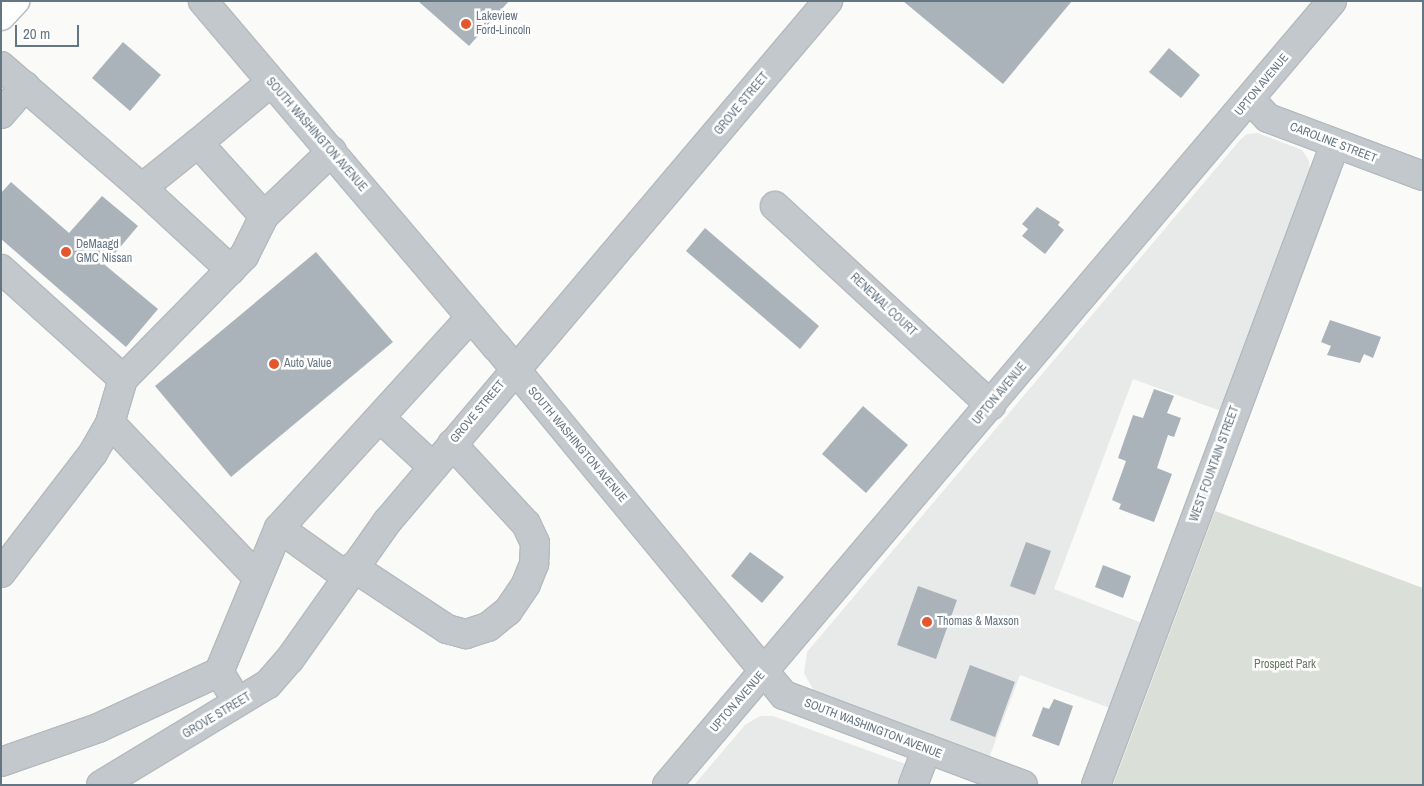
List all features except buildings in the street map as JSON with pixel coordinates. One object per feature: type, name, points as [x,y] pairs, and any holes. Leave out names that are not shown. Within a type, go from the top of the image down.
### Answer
[{"type":"main road","points":[[1,16],[15,1]]},
{"type":"street","name":"SOUTH WASHINGTON AVENUE","points":[[203,1],[270,83],[332,151],[471,317],[784,695],[1023,785]]},
{"type":"street","name":"GROVE STREET","points":[[101,785],[239,704],[268,684],[290,659],[350,572],[432,466],[828,1]]},
{"type":"street","name":"UPTON AVENUE","points":[[666,785],[991,405],[1332,1]]},
{"type":"street","points":[[1,66],[142,188],[231,270]]},
{"type":"street","points":[[142,188],[270,83]]},
{"type":"street","points":[[1,114],[25,86]]},
{"type":"street","name":"CAROLINE STREET","points":[[1250,99],[1268,118],[1423,176]]},
{"type":"street","points":[[198,143],[264,216]]},
{"type":"street","name":"WEST FOUNTAIN STREET","points":[[1096,785],[1335,144]]},
{"type":"street","points":[[1,573],[93,453],[110,423],[123,379],[244,256],[264,216],[332,151]]},
{"type":"street","name":"RENEWAL COURT","points":[[775,206],[991,405]]},
{"type":"street","points":[[1,269],[123,379]]},
{"type":"street","points":[[1,762],[98,728],[219,672],[278,528],[471,317]]},
{"type":"street","points":[[380,418],[432,466]]},
{"type":"street","points":[[110,423],[257,577]]},
{"type":"street","points":[[278,528],[447,629],[466,634],[488,627],[508,611],[526,584],[534,564],[535,543],[526,524],[452,444]]},
{"type":"street","points":[[219,672],[239,704]]},
{"type":"street","points":[[913,785],[927,749]]},
{"type":"shaded area","points":[[1258,133],[1302,150],[1309,161],[1310,170],[1221,411],[1133,379],[1054,589],[1142,623],[1110,708],[1020,675],[989,758],[815,693],[804,673],[807,652],[1240,140],[1247,134]]},
{"type":"shaded area","points":[[760,716],[773,716],[908,765],[905,785],[694,785],[745,725]]},
{"type":"green space","name":"Prospect Park","points":[[1215,511],[1423,588],[1423,785],[1113,785]]},
{"type":"place","name":"Lakeview Ford-Lincoln","points":[[466,24]]},
{"type":"place","name":"DeMaagd GMC Nissan","points":[[66,252]]},
{"type":"place","name":"Auto Value","points":[[274,364]]},
{"type":"place","name":"Thomas & Maxson","points":[[927,622]]}]
